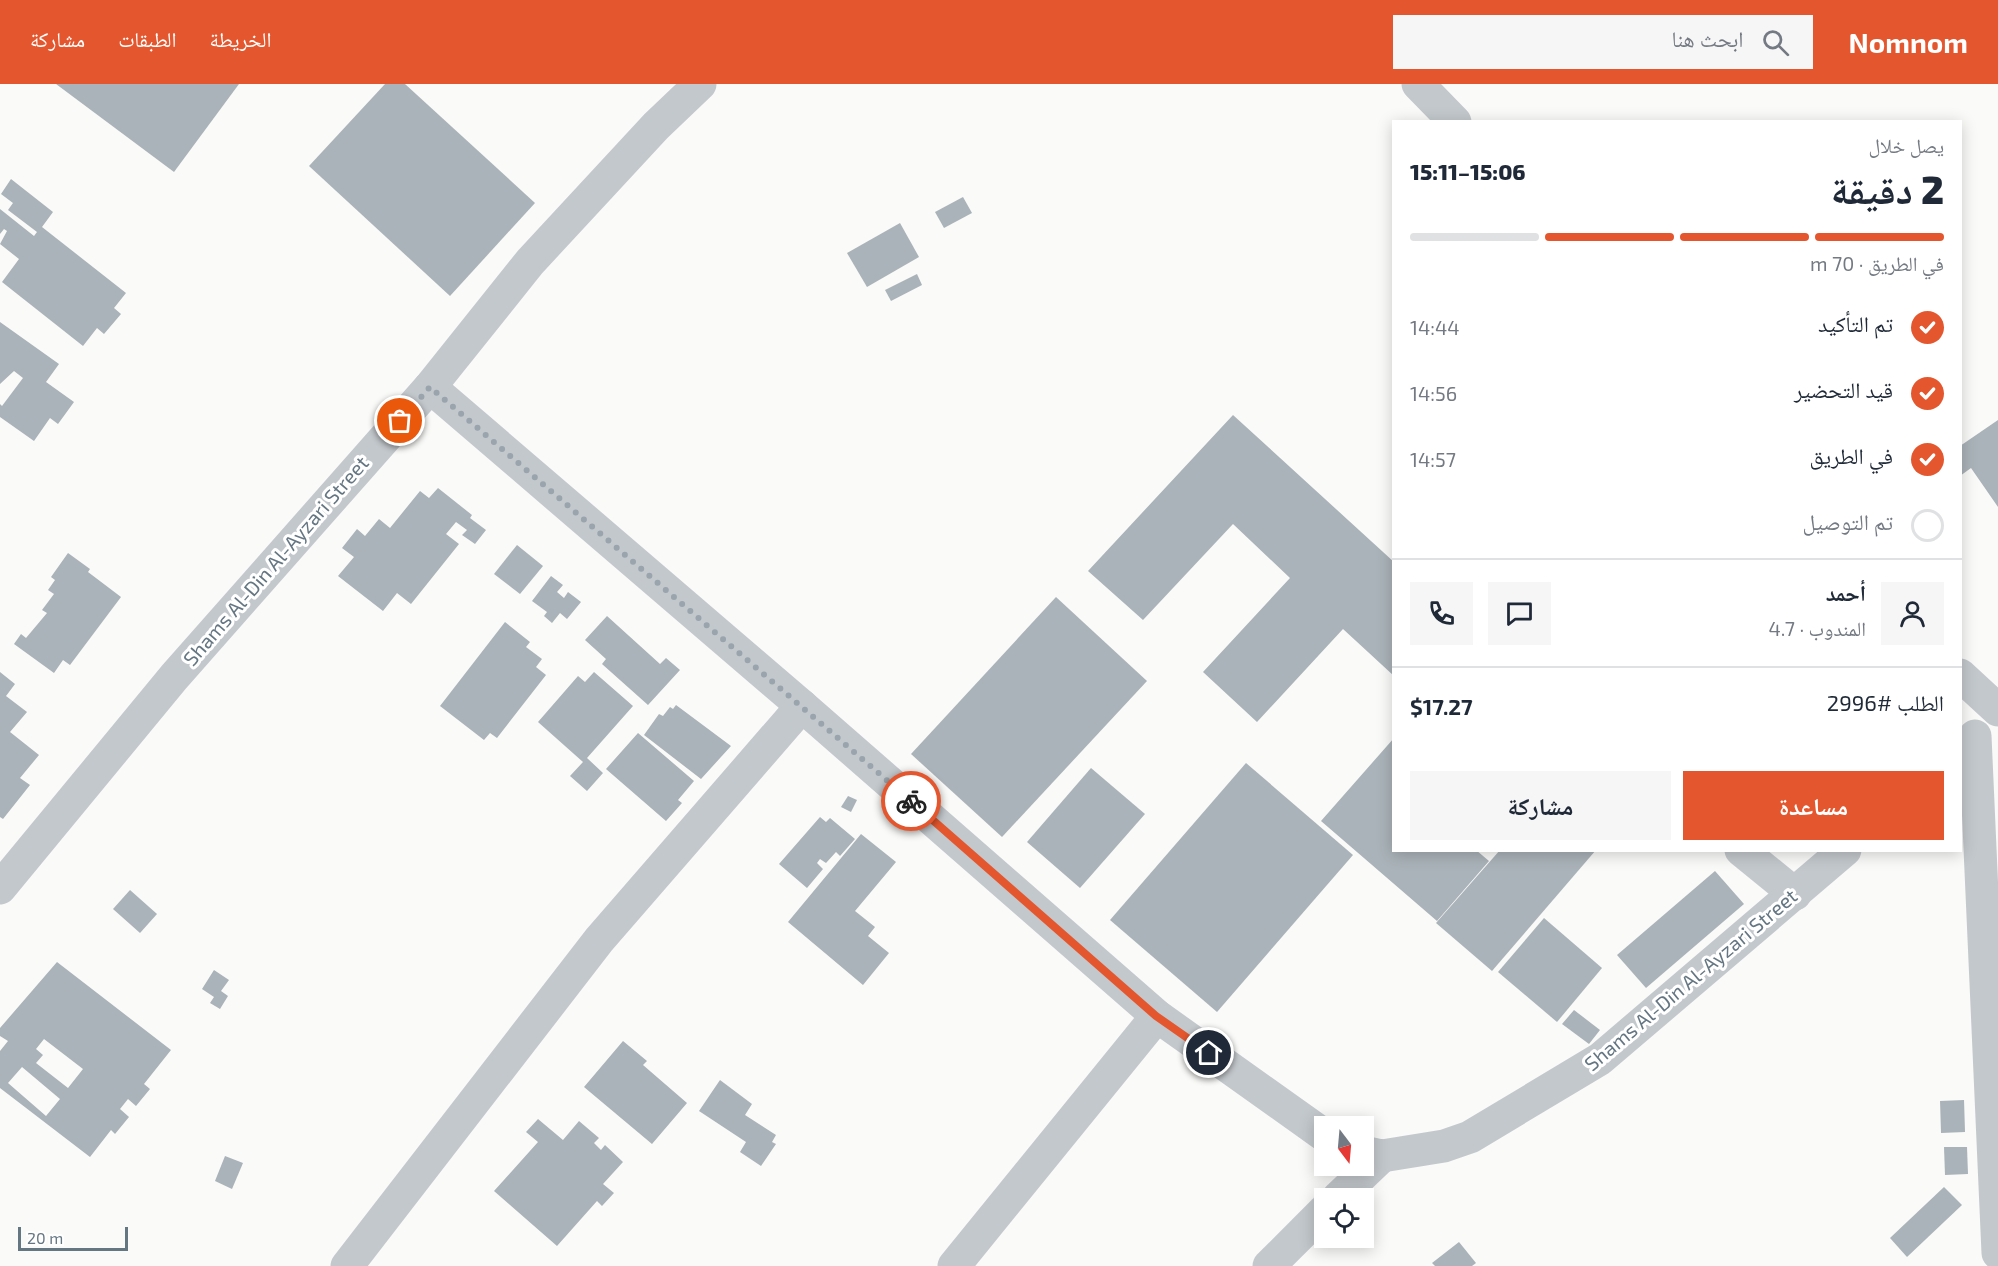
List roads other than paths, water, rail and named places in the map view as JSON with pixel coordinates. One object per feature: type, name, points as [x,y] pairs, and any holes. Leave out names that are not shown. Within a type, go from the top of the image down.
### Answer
[{"type":"street","name":"Shams Al-Din Al-Ayzari Street","points":[[0,888],[174,677],[430,387],[530,262],[656,126],[700,84]]},
{"type":"street","points":[[1418,84],[1453,120]]},
{"type":"street","points":[[430,387],[802,705],[1156,1016],[1314,1128]]},
{"type":"street","points":[[1962,677],[1998,710]]},
{"type":"street","points":[[347,1266],[599,940],[802,705]]},
{"type":"street","points":[[1978,733],[1998,1253]]},
{"type":"street","points":[[1743,852],[1795,894]]},
{"type":"street","name":"Shams Al-Din Al-Ayzari Street","points":[[1374,1154],[1444,1146],[1470,1137],[1591,1065],[1843,852]]},
{"type":"street","points":[[954,1266],[1156,1016]]},
{"type":"street","points":[[1346,1188],[1355,1176]]},
{"type":"street","points":[[1269,1266],[1314,1221]]}]
